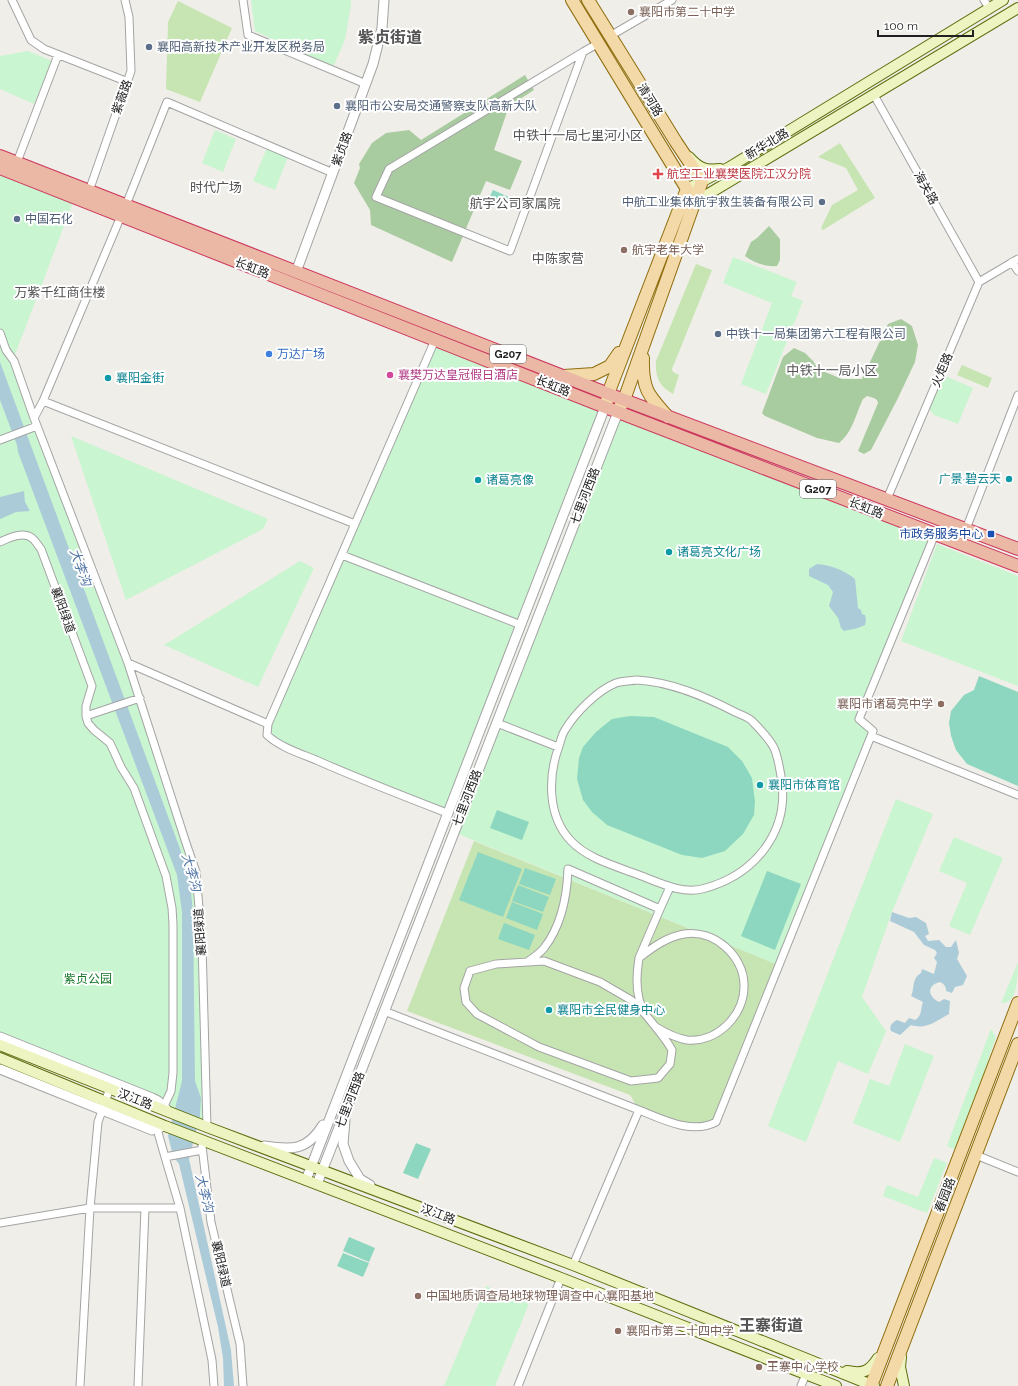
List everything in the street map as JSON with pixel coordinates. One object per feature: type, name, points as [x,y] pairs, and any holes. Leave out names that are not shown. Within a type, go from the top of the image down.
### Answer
[{"type":"highway","name":"长虹路","points":[[0,156],[89,191],[124,211],[435,340],[1018,566]]},
{"type":"highway","name":"长虹路","points":[[0,168],[296,272],[624,400],[1018,549]]},
{"type":"main road","name":"清河路","points":[[572,0],[687,189]]},
{"type":"main road","name":"清河路","points":[[588,0],[676,142],[702,181]]},
{"type":"main road","name":"新华北路","points":[[687,189],[728,168],[986,4],[1003,0]]},
{"type":"main road","name":"新华北路","points":[[695,202],[1018,8]]},
{"type":"main road","points":[[676,142],[696,164],[709,171],[728,168]]},
{"type":"main road","points":[[674,222],[681,195],[681,189],[675,170]]},
{"type":"main road","points":[[618,412],[624,400],[644,345],[702,181]]},
{"type":"main road","points":[[687,189],[695,202]]},
{"type":"main road","points":[[605,407],[608,393],[687,189]]},
{"type":"main road","points":[[686,227],[697,209],[715,190]]},
{"type":"main road","points":[[564,376],[594,374],[610,366],[629,339]]},
{"type":"main road","points":[[644,345],[642,376],[650,397],[668,416]]},
{"type":"main road","name":"春园路","points":[[872,1386],[1018,1003]]},
{"type":"main road","name":"春园路","points":[[887,1386],[1018,1044]]},
{"type":"main road","name":"汉江路","points":[[0,1045],[111,1086],[206,1127],[573,1265],[872,1386]]},
{"type":"main road","name":"汉江路","points":[[0,1058],[104,1106],[161,1127],[203,1145],[317,1184],[561,1278],[831,1385]]},
{"type":"main road","points":[[832,1369],[857,1373],[872,1368],[889,1339]]},
{"type":"main road","points":[[902,1348],[900,1367],[904,1386]]},
{"type":"street","points":[[12,0],[31,40],[44,49],[128,82]]},
{"type":"street","name":"紫薇路","points":[[89,191],[132,71],[129,18],[125,0]]},
{"type":"street","points":[[243,0],[248,35],[366,84]]},
{"type":"street","name":"紫贞路","points":[[296,272],[373,64],[382,28],[384,0]]},
{"type":"street","points":[[610,36],[672,0]]},
{"type":"street","points":[[583,52],[510,251],[376,197],[389,169],[583,52],[599,43]]},
{"type":"street","points":[[17,162],[58,55]]},
{"type":"street","name":"海关路","points":[[874,94],[979,282]]},
{"type":"street","points":[[34,418],[43,401],[124,211],[167,102],[333,173]]},
{"type":"street","points":[[979,282],[1015,260],[1018,271]]},
{"type":"street","name":"火炬路","points":[[887,500],[979,282]]},
{"type":"street","points":[[0,333],[6,350],[14,361],[34,418]]},
{"type":"street","points":[[435,340],[268,724],[267,735],[274,741],[286,747],[347,774],[447,813]]},
{"type":"street","points":[[966,529],[1018,395]]},
{"type":"street","points":[[43,401],[355,524]]},
{"type":"street","name":"七里河西路","points":[[306,1180],[605,407]]},
{"type":"street","name":"七里河西路","points":[[317,1184],[618,412]]},
{"type":"street","name":"襄阳绿道","points":[[34,418],[128,663],[138,699],[196,872],[202,943],[206,1127]]},
{"type":"street","points":[[2,439],[36,426]]},
{"type":"street","points":[[384,1011],[677,1124],[694,1128],[708,1126],[716,1122],[873,732],[858,719],[935,534]]},
{"type":"street","name":"襄阳绿道","points":[[0,542],[14,536],[25,535],[32,538],[41,549],[92,686],[86,706],[86,716]]},
{"type":"street","points":[[342,556],[521,625]]},
{"type":"street","points":[[128,663],[268,724]]},
{"type":"street","points":[[637,680],[656,681],[714,700],[752,720],[773,747],[778,762],[782,783],[782,809],[776,831],[768,845],[754,861],[736,875],[718,885],[699,890],[670,887],[589,855],[571,841],[560,825],[553,803],[551,784],[554,761],[564,731],[585,705],[616,683],[637,680]]},
{"type":"street","points":[[138,699],[86,716],[88,723],[94,730],[110,742],[121,767],[134,788],[166,876],[172,908],[173,924],[173,1073],[167,1109]]},
{"type":"street","points":[[496,723],[558,747]]},
{"type":"street","points":[[871,736],[1018,795]]},
{"type":"street","points":[[527,962],[543,949],[556,929],[564,910],[568,869],[660,909]]},
{"type":"street","points":[[645,1014],[639,997],[636,979],[639,958],[670,887]]},
{"type":"street","points":[[639,958],[656,945],[668,939],[685,934],[703,935],[719,941],[732,953],[741,968],[744,985],[742,1003],[734,1018],[721,1030],[706,1038],[688,1040],[671,1036],[656,1027]]},
{"type":"street","points":[[544,961],[600,982],[631,1000],[645,1014],[667,1041],[672,1050],[670,1064],[658,1078],[631,1081],[539,1047],[477,1014],[466,1002],[464,988],[470,972],[496,964],[544,961]]},
{"type":"street","points":[[0,1037],[111,1086],[98,1122],[90,1208],[80,1386]]},
{"type":"street","points":[[0,1068],[104,1106]]},
{"type":"street","points":[[253,1145],[285,1149],[299,1147],[315,1137],[335,1105]]},
{"type":"street","points":[[346,1110],[343,1144],[349,1161],[360,1179],[383,1194]]},
{"type":"street","points":[[573,1265],[639,1110]]},
{"type":"street","points":[[161,1127],[180,1208],[212,1360],[214,1386]]},
{"type":"street","points":[[168,1157],[193,1152],[203,1145]]},
{"type":"street","name":"襄阳绿道","points":[[203,1145],[211,1222],[240,1344],[243,1386]]},
{"type":"street","points":[[976,1156],[1018,1172]]},
{"type":"street","points":[[0,1223],[90,1208],[180,1208]]},
{"type":"street","points":[[138,1386],[145,1208]]},
{"type":"street","points":[[518,1386],[561,1278]]},
{"type":"street","points":[[801,1386],[806,1374]]},
{"type":"green space","points":[[251,0],[351,0],[345,40],[333,67],[255,31]]},
{"type":"green space","points":[[178,1],[232,28],[200,102],[166,89],[168,22]]},
{"type":"green space","points":[[28,51],[52,61],[34,104],[0,89],[0,56]]},
{"type":"green space","points":[[525,75],[534,90],[509,106],[494,150],[522,161],[510,190],[486,181],[452,262],[371,225],[370,210],[354,183],[360,168],[359,164],[372,143],[386,133],[409,130],[421,140]]},
{"type":"green space","points":[[215,130],[236,139],[223,172],[202,163]]},
{"type":"green space","points":[[840,143],[875,198],[823,230],[821,228],[832,205],[858,190],[846,168],[818,157]]},
{"type":"green space","points":[[267,148],[288,157],[275,190],[253,181]]},
{"type":"green space","name":"紫贞公园","points":[[0,171],[74,200],[13,360],[128,663],[196,872],[207,1127],[0,1045]]},
{"type":"green space","points":[[493,190],[509,197],[505,207],[488,200]]},
{"type":"green space","points":[[769,226],[780,239],[780,260],[777,266],[760,264],[745,256],[751,242]]},
{"type":"green space","points":[[733,257],[797,282],[791,296],[803,301],[766,394],[741,384],[772,303],[723,283]]},
{"type":"green space","points":[[696,264],[712,270],[672,369],[673,372],[679,375],[673,394],[661,384],[656,372],[656,361]]},
{"type":"green space","points":[[901,319],[912,326],[918,345],[915,362],[871,450],[864,454],[858,451],[878,403],[874,398],[867,396],[863,399],[851,428],[844,439],[839,443],[817,438],[765,416],[762,413],[783,357],[794,348],[805,353],[818,369],[842,379],[862,379],[888,324]]},
{"type":"green space","points":[[435,340],[605,407],[447,813],[347,774],[267,735],[268,724]]},
{"type":"green space","points":[[962,365],[992,378],[988,388],[957,375]]},
{"type":"green space","points":[[943,375],[973,388],[958,424],[934,415],[929,409]]},
{"type":"green space","points":[[618,412],[935,534],[859,719],[873,731],[776,964],[451,831]]},
{"type":"green space","points":[[71,436],[268,519],[263,529],[126,600]]},
{"type":"green space","points":[[937,544],[1018,576],[1018,686],[901,641]]},
{"type":"green space","points":[[300,561],[314,568],[258,687],[164,645]]},
{"type":"green space","points":[[979,676],[1018,692],[1018,786],[967,764],[956,750],[951,736],[949,723],[951,711],[964,695],[974,690]]},
{"type":"green space","points":[[630,716],[654,717],[728,747],[742,761],[752,778],[755,802],[754,815],[743,834],[725,851],[702,858],[682,855],[607,825],[592,812],[583,800],[577,779],[579,758],[583,747],[596,732],[612,719]]},
{"type":"green space","points":[[896,799],[933,814],[892,912],[862,997],[886,1031],[868,1074],[838,1061],[806,1142],[768,1126]]},
{"type":"green space","points":[[497,810],[529,822],[522,840],[490,828]]},
{"type":"green space","points":[[954,837],[1003,858],[970,935],[949,926],[967,883],[939,871]]},
{"type":"green space","points":[[474,841],[776,964],[716,1122],[694,1128],[639,1110],[630,1095],[407,1011]]},
{"type":"green space","points":[[478,852],[522,869],[503,917],[459,900]]},
{"type":"green space","points":[[525,868],[556,879],[550,895],[519,884]]},
{"type":"green space","points":[[767,871],[801,884],[775,950],[741,936]]},
{"type":"green space","points":[[518,885],[549,897],[543,912],[512,901]]},
{"type":"green space","points":[[512,902],[543,914],[537,930],[506,918]]},
{"type":"green space","points":[[504,923],[535,935],[529,950],[498,939]]},
{"type":"green space","points":[[1018,962],[1017,981],[1014,994],[1007,1002],[1001,1003]]},
{"type":"green space","points":[[991,1029],[996,1037],[988,1060],[989,1079],[961,1152],[947,1146]]},
{"type":"green space","points":[[905,1044],[934,1056],[900,1142],[853,1123],[870,1079],[889,1086]]},
{"type":"green space","points":[[416,1143],[431,1149],[418,1179],[403,1173]]},
{"type":"green space","points":[[934,1158],[947,1163],[927,1213],[883,1196],[887,1185],[918,1197]]},
{"type":"green space","points":[[349,1237],[375,1248],[369,1262],[343,1251]]},
{"type":"green space","points":[[343,1253],[369,1263],[363,1277],[337,1266]]},
{"type":"green space","points":[[486,1286],[529,1304],[495,1386],[444,1386]]},
{"type":"water","points":[[0,362],[189,873],[193,912],[195,1081],[201,1098],[200,1116],[189,1159],[231,1350],[234,1386],[224,1386],[223,1358],[218,1327],[179,1164],[173,1156],[168,1136],[182,1081],[182,912],[177,875],[18,452],[17,445],[0,400]]},
{"type":"water","points":[[24,491],[25,502],[30,511],[16,512],[0,519],[0,497]]},
{"type":"water","points":[[817,564],[837,568],[855,579],[858,608],[861,610],[862,614],[865,615],[865,625],[844,631],[841,628],[838,618],[829,606],[833,592],[828,585],[809,576],[809,569]]},
{"type":"water","points":[[892,912],[909,918],[916,917],[926,923],[929,934],[925,936],[928,941],[939,940],[946,947],[951,947],[956,940],[959,953],[957,959],[967,976],[963,985],[955,987],[952,993],[946,991],[944,985],[940,982],[936,983],[931,988],[930,991],[932,997],[935,1000],[939,1002],[944,999],[950,1001],[949,1014],[926,1026],[911,1025],[900,1035],[891,1031],[890,1029],[892,1023],[897,1020],[905,1023],[909,1018],[915,1020],[918,1018],[923,1002],[911,996],[914,981],[921,973],[922,969],[934,974],[937,962],[934,958],[937,953],[935,950],[924,945],[914,932],[890,921]]},
{"type":"place","name":"襄阳市第二十中学","points":[[631,12]]},
{"type":"place","name":"襄阳高新技术产业开发区税务局","points":[[149,47]]},
{"type":"place","name":"襄阳市公安局交通警察支队高新大队","points":[[337,106]]},
{"type":"place","name":"航空工业襄樊医院江汉分院","points":[[658,174]]},
{"type":"place","name":"中航工业集体航宇救生装备有限公司","points":[[822,202]]},
{"type":"place","name":"中国石化","points":[[17,219]]},
{"type":"place","name":"航宇老年大学","points":[[624,250]]},
{"type":"place","name":"中铁十一局集团第六工程有限公司","points":[[718,334]]},
{"type":"place","name":"万达广场","points":[[269,354]]},
{"type":"place","name":"襄樊万达皇冠假日酒店","points":[[390,375]]},
{"type":"place","name":"襄阳金街","points":[[108,378]]},
{"type":"place","name":"广景·碧云天","points":[[1009,479]]},
{"type":"place","name":"诸葛亮像","points":[[478,480]]},
{"type":"place","name":"市政务服务中心","points":[[991,534]]},
{"type":"place","name":"诸葛亮文化广场","points":[[669,552]]},
{"type":"place","name":"襄阳市诸葛亮中学","points":[[941,704]]},
{"type":"place","name":"襄阳市体育馆","points":[[760,785]]},
{"type":"place","name":"襄阳市全民健身中心","points":[[549,1010]]},
{"type":"place","name":"中国地质调查局地球物理调查中心襄阳基地","points":[[418,1296]]},
{"type":"place","name":"襄阳市第二十四中学","points":[[618,1331]]},
{"type":"place","name":"王寨中心学校","points":[[759,1367]]},
{"type":"district","name":"紫贞街道","points":[[390,37]]},
{"type":"district","name":"中铁十一局七里河小区","points":[[578,135]]},
{"type":"district","name":"时代广场","points":[[216,187]]},
{"type":"district","name":"航宇公司家属院","points":[[515,203]]},
{"type":"district","name":"中陈家营","points":[[558,258]]},
{"type":"district","name":"万紫千红商住楼","points":[[60,292]]},
{"type":"district","name":"中铁十一局小区","points":[[832,370]]},
{"type":"district","name":"王寨街道","points":[[771,1325]]},
{"type":"water label","name":"大李沟","points":[[81,567]]},
{"type":"water label","name":"大李沟","points":[[192,872]]},
{"type":"water label","name":"大李沟","points":[[205,1193]]}]
